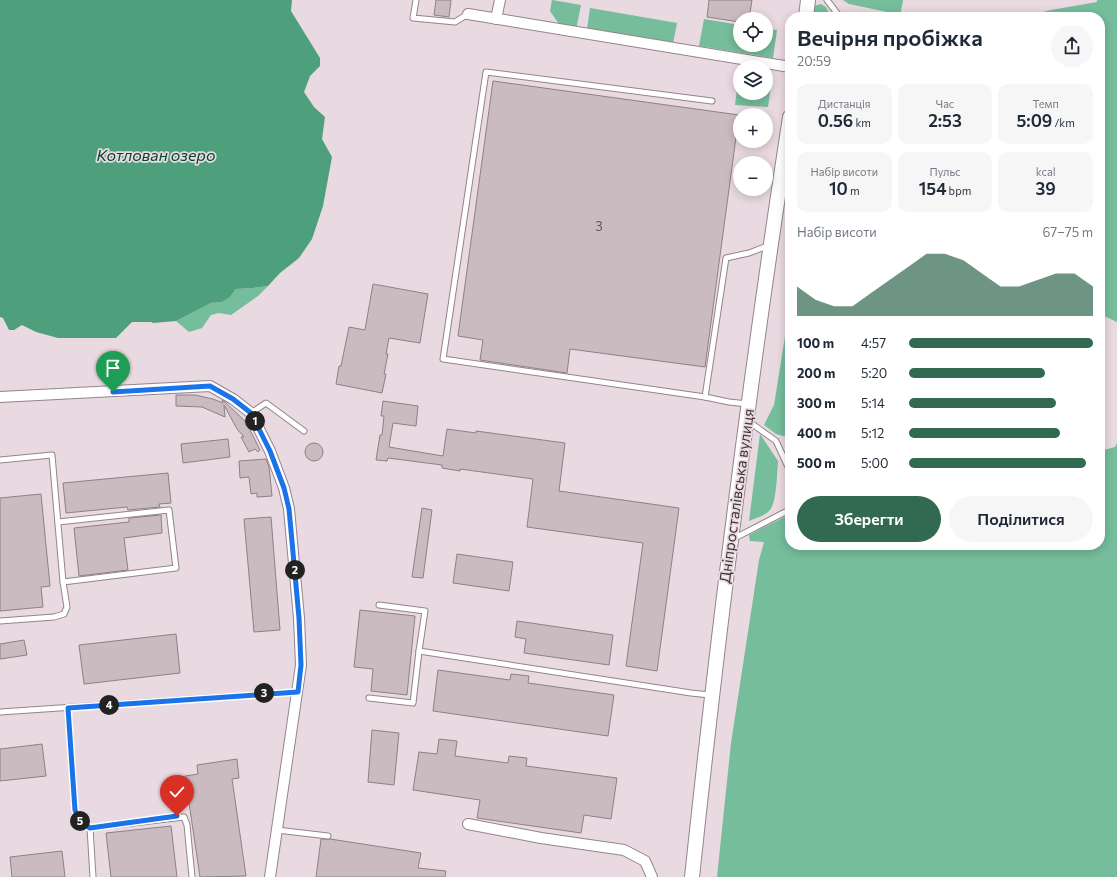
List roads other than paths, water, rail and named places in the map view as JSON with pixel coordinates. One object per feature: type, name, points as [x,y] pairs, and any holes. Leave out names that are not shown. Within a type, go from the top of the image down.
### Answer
[{"type":"street","points":[[496,19],[500,0]]},
{"type":"street","points":[[807,12],[808,0]]},
{"type":"street","points":[[468,14],[785,66]]},
{"type":"street","name":"Дніпросталівська вулиця","points":[[692,877],[711,695],[730,540],[785,151]]},
{"type":"street","points":[[0,397],[210,386],[233,399],[251,413],[270,451],[284,488],[289,509],[300,634],[301,665],[298,692],[270,877]]},
{"type":"street","points":[[468,824],[541,838],[624,850],[645,861],[652,877]]},
{"type":"lane","points":[[416,0],[413,18],[455,22],[468,14]]},
{"type":"lane","points":[[827,0],[836,12]]},
{"type":"lane","points":[[712,101],[486,72],[443,359],[705,397],[750,405]]},
{"type":"lane","points":[[705,397],[726,258],[749,253],[771,245]]},
{"type":"lane","points":[[251,413],[266,403],[304,431]]},
{"type":"lane","points":[[747,420],[776,441],[785,460]]},
{"type":"lane","points":[[0,460],[52,455],[67,607],[64,614],[54,617],[0,621]]},
{"type":"lane","points":[[58,522],[169,510],[176,568],[64,582]]},
{"type":"lane","points":[[730,540],[785,512]]},
{"type":"lane","points":[[369,698],[413,703],[425,611],[379,605]]},
{"type":"lane","points":[[419,651],[711,695]]},
{"type":"lane","points":[[0,712],[298,692]]},
{"type":"lane","points":[[68,708],[75,810],[80,822],[90,828],[177,816],[184,817],[187,825],[192,877]]},
{"type":"lane","points":[[90,828],[93,877]]},
{"type":"lane","points":[[276,830],[328,836]]},
{"type":"water","name":"Котлован озеро","points":[[0,0],[292,0],[291,11],[320,58],[320,66],[310,76],[304,92],[314,107],[325,117],[322,139],[332,157],[323,206],[312,239],[299,258],[280,273],[268,286],[236,289],[230,297],[222,302],[211,303],[176,321],[153,323],[132,322],[116,338],[58,338],[36,332],[22,325],[14,330],[9,330],[3,318],[0,317]]}]
